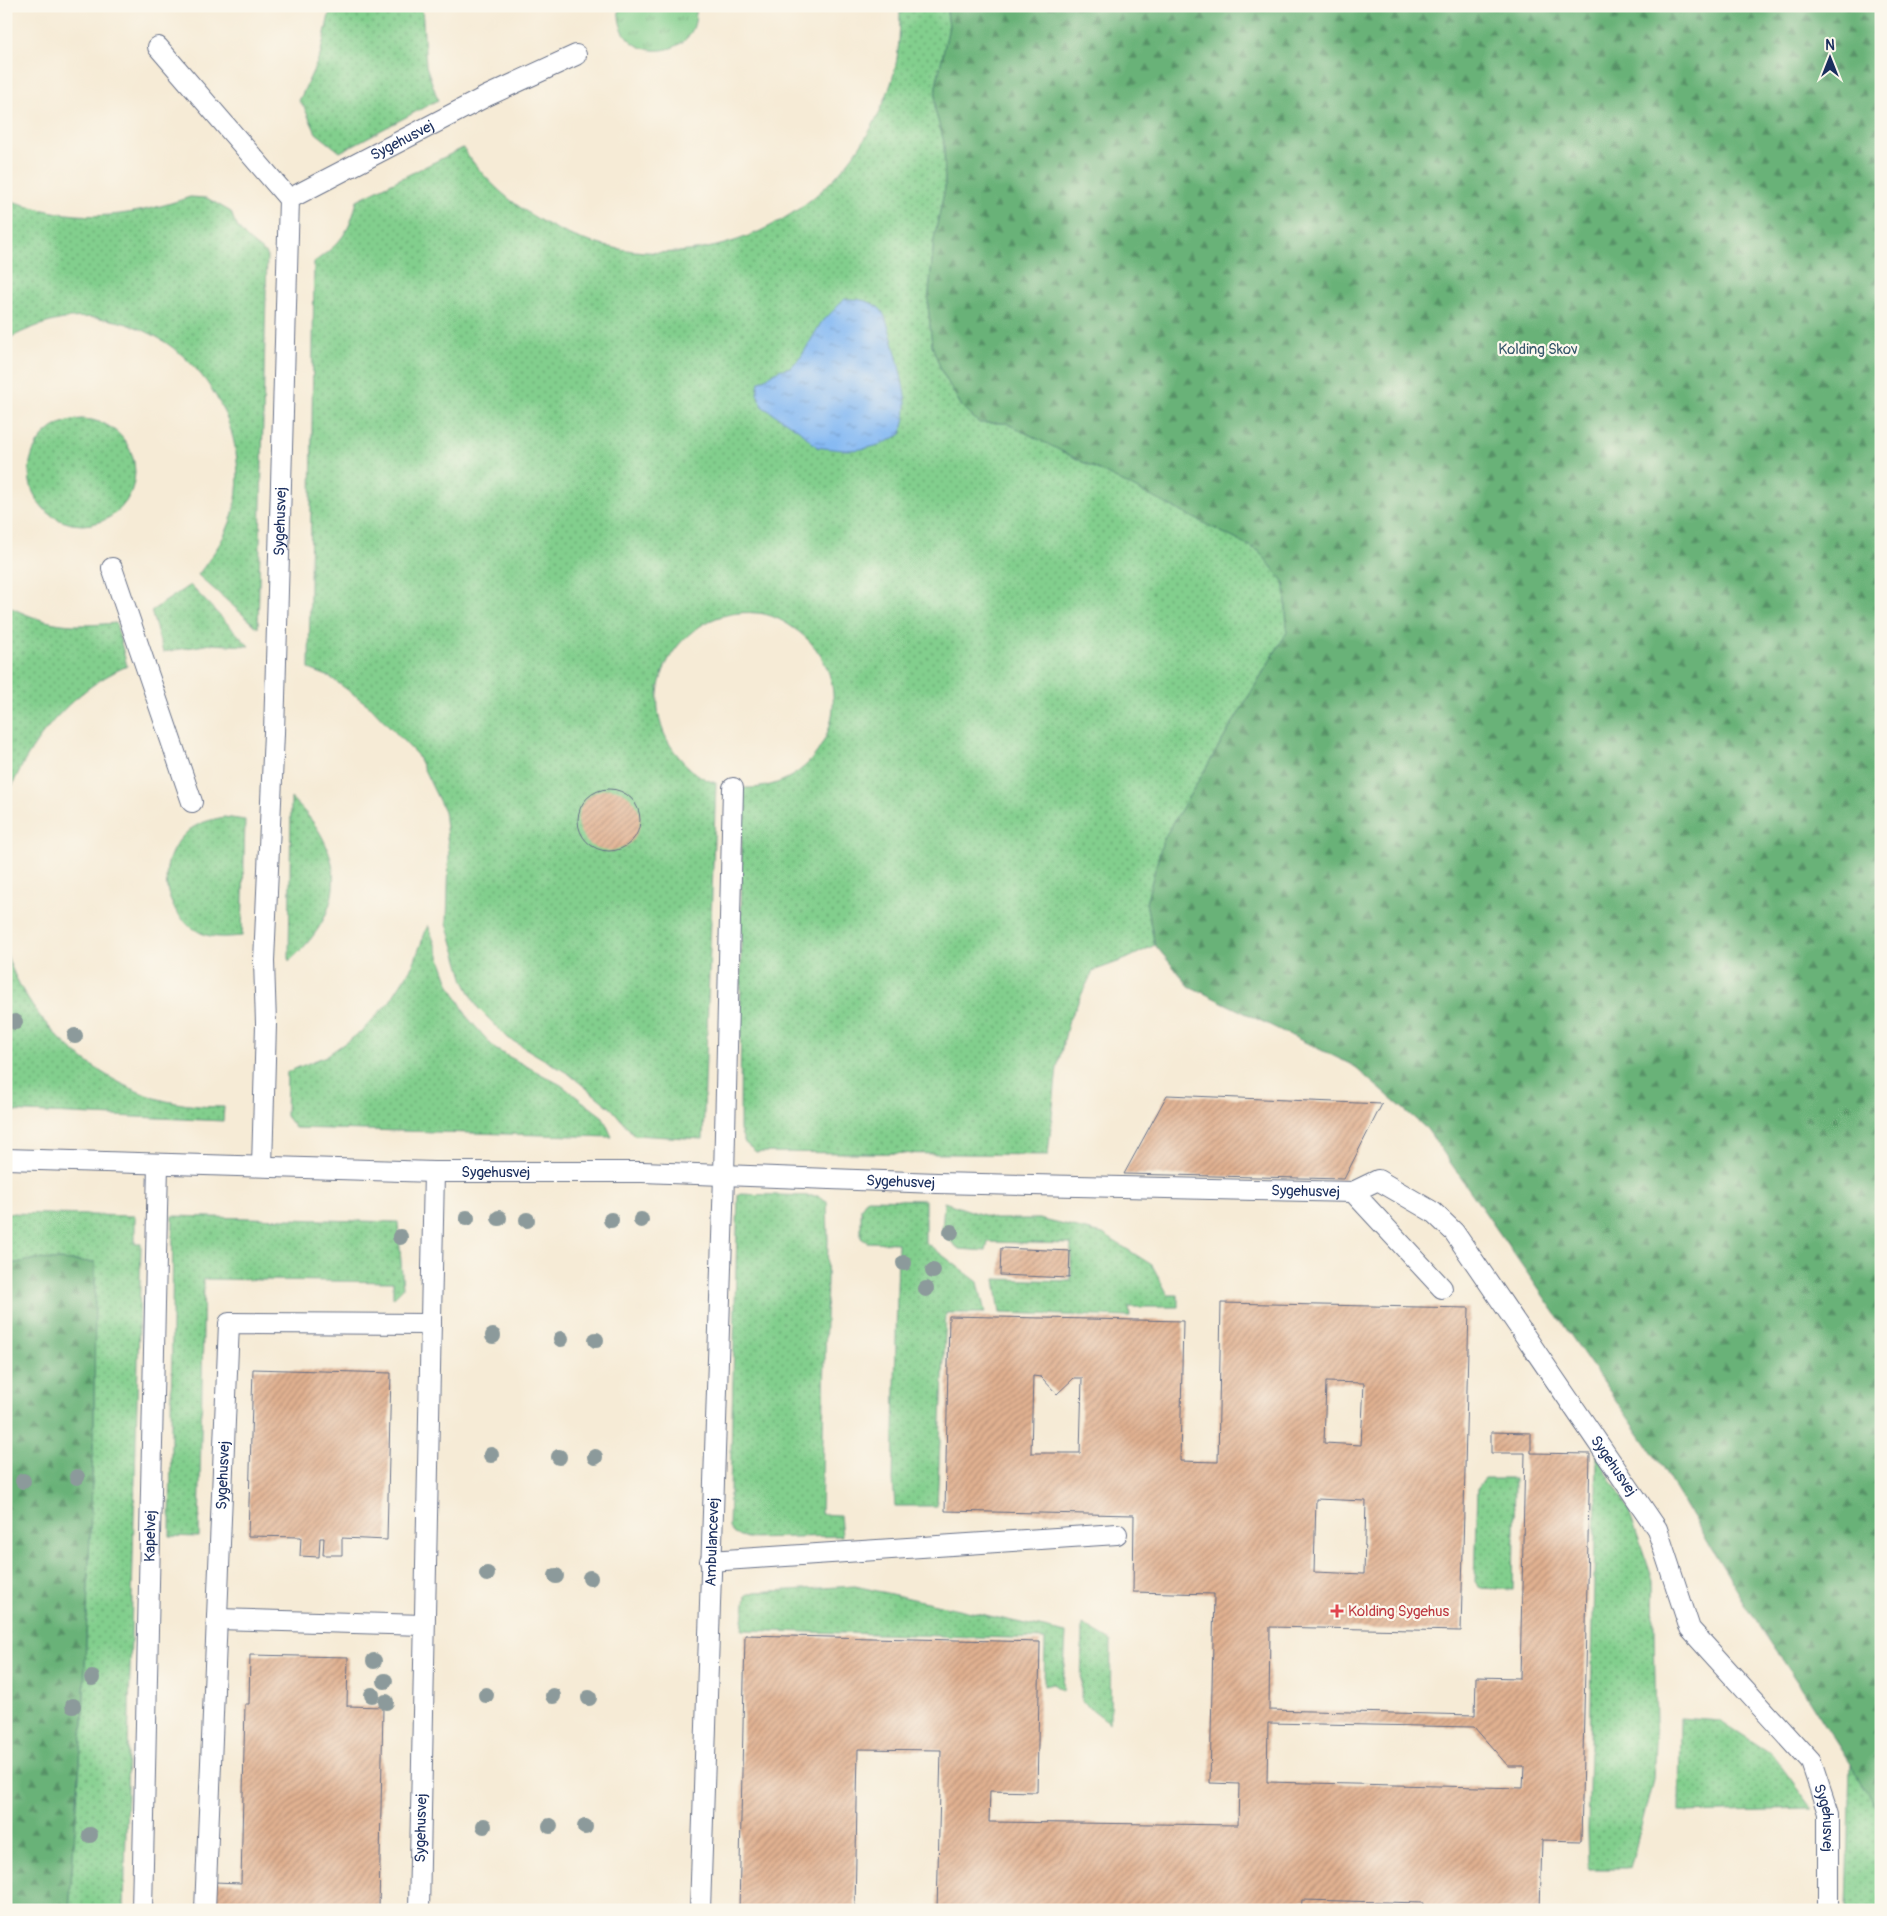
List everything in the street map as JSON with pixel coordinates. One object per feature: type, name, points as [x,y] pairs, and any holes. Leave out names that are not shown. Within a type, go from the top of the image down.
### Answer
[{"type":"lane","points":[[158,47],[289,199]]},
{"type":"lane","name":"Sygehusvej","points":[[262,1166],[266,1024],[264,961],[274,733],[289,199],[488,96],[576,55]]},
{"type":"lane","points":[[112,568],[192,802]]},
{"type":"lane","name":"Ambulancevej","points":[[700,1910],[724,1176],[733,788]]},
{"type":"lane","name":"Sygehusvej","points":[[6,1159],[434,1172],[642,1172],[724,1176],[1353,1192],[1378,1180],[1433,1212],[1454,1232],[1656,1529],[1690,1629],[1811,1762],[1828,1813],[1828,1910]]},
{"type":"lane","name":"Kapelvej","points":[[142,1910],[158,1164]]},
{"type":"lane","name":"Sygehusvej","points":[[419,1910],[434,1172]]},
{"type":"lane","points":[[1353,1192],[1442,1288]]},
{"type":"lane","name":"Sygehusvej","points":[[205,1910],[229,1323],[431,1324]]},
{"type":"lane","points":[[710,1561],[1117,1534]]},
{"type":"lane","points":[[217,1619],[424,1625]]},
{"type":"green space","points":[[331,6],[422,6],[426,66],[438,100],[340,152],[316,133],[304,107],[299,101],[320,56]]},
{"type":"green space","points":[[619,6],[695,6],[694,25],[686,38],[674,47],[658,50],[643,48],[630,40],[621,26]]},
{"type":"green space","points":[[900,6],[946,6],[949,26],[936,86],[935,110],[944,142],[945,188],[934,239],[928,305],[932,345],[941,370],[962,407],[979,423],[1006,423],[1259,551],[1285,584],[1287,632],[1163,840],[1146,903],[1155,945],[1126,959],[1093,971],[1069,1020],[1057,1068],[1048,1155],[756,1152],[745,1143],[740,1130],[742,788],[773,784],[798,771],[817,752],[829,727],[833,701],[829,673],[815,648],[792,627],[776,618],[757,613],[729,614],[704,624],[684,639],[669,659],[660,683],[658,708],[664,733],[679,757],[696,773],[716,783],[703,1139],[634,1135],[612,1109],[569,1074],[508,1038],[478,1008],[464,981],[447,923],[449,854],[444,811],[417,755],[371,707],[330,677],[309,669],[314,262],[331,249],[343,236],[351,221],[357,200],[463,148],[484,176],[510,200],[539,220],[570,235],[619,249],[668,252],[715,246],[759,231],[800,208],[836,176],[866,138],[888,92],[895,71],[899,39]]},
{"type":"green space","name":"Kolding Skov","points":[[946,6],[1881,6],[1881,1813],[1808,1698],[1754,1618],[1661,1465],[1427,1129],[1352,1065],[1189,986],[1155,945],[1146,903],[1163,840],[1287,632],[1285,584],[1259,551],[1006,423],[979,423],[962,407],[941,370],[932,345],[928,305],[934,239],[945,188],[944,142],[935,110],[936,86],[949,26]]},
{"type":"green space","points":[[190,197],[207,198],[231,212],[245,236],[267,254],[258,628],[198,575],[209,561],[227,530],[233,513],[238,475],[233,439],[221,405],[201,374],[175,349],[143,330],[108,319],[62,319],[21,332],[6,340],[6,199],[54,212],[98,216],[142,210]]},
{"type":"green space","points":[[82,419],[102,423],[120,434],[131,452],[135,472],[131,492],[120,510],[102,521],[82,525],[62,521],[44,510],[33,492],[29,472],[33,452],[44,434],[62,423]]},
{"type":"green space","points":[[190,585],[249,646],[211,644],[163,652],[151,611]]},
{"type":"green space","points":[[6,605],[35,618],[60,624],[116,623],[127,666],[87,690],[53,722],[38,740],[26,759],[6,801]]},
{"type":"green space","points":[[291,798],[310,818],[323,838],[331,859],[333,880],[331,901],[322,922],[308,942],[289,961]]},
{"type":"green space","points":[[224,817],[245,820],[242,936],[216,937],[201,933],[188,924],[178,913],[167,887],[166,873],[169,858],[176,845],[186,833],[199,824]]},
{"type":"green space","points":[[428,925],[449,983],[468,1018],[495,1049],[561,1085],[603,1117],[612,1137],[295,1128],[286,1116],[287,1072],[326,1056],[361,1032],[390,1001],[413,965]]},
{"type":"green space","points":[[6,952],[15,976],[43,1020],[61,1040],[81,1057],[102,1073],[125,1086],[149,1096],[186,1105],[224,1107],[223,1121],[6,1111]]},
{"type":"green space","points":[[738,1194],[818,1196],[827,1201],[828,1240],[821,1514],[840,1515],[842,1536],[747,1538],[734,1534],[729,1528]]},
{"type":"green space","points":[[867,1199],[925,1200],[925,1242],[978,1282],[985,1313],[946,1313],[937,1506],[895,1506],[893,1480],[898,1243],[867,1242],[861,1238],[861,1208]]},
{"type":"green space","points":[[944,1202],[995,1219],[1039,1219],[1103,1234],[1152,1265],[1168,1295],[1178,1295],[1178,1307],[1129,1307],[1130,1317],[1000,1313],[995,1279],[1071,1281],[1071,1244],[988,1242],[986,1251],[959,1249],[942,1234]]},
{"type":"green space","points":[[6,1213],[135,1216],[135,1244],[141,1244],[124,1910],[69,1910],[83,1721],[94,1424],[95,1262],[36,1259],[6,1265]]},
{"type":"green space","points":[[173,1216],[398,1222],[403,1288],[393,1298],[393,1282],[204,1279],[199,1537],[170,1536]]},
{"type":"green space","points":[[36,1259],[95,1262],[94,1424],[83,1721],[69,1910],[6,1910],[6,1265]]},
{"type":"green space","points":[[1597,1455],[1629,1511],[1653,1580],[1656,1725],[1653,1780],[1630,1869],[1589,1869],[1588,1831]]},
{"type":"green space","points":[[1485,1479],[1515,1479],[1513,1590],[1481,1588],[1475,1582],[1478,1487]]},
{"type":"green space","points":[[855,1586],[1066,1633],[1063,1691],[1053,1684],[1044,1686],[1045,1639],[742,1630],[746,1595],[755,1592]]},
{"type":"green space","points":[[1082,1624],[1111,1641],[1110,1723],[1081,1701]]},
{"type":"green space","points":[[1680,1718],[1721,1721],[1772,1754],[1813,1809],[1679,1812]]},
{"type":"green space","points":[[1851,1764],[1881,1813],[1881,1910],[1847,1910]]},
{"type":"water","points":[[845,299],[864,301],[873,304],[881,310],[892,339],[906,403],[905,419],[901,434],[880,444],[851,450],[817,447],[799,430],[763,407],[757,393],[759,382],[779,370],[791,367],[801,357],[821,323]]},
{"type":"building","points":[[609,789],[621,791],[631,798],[638,808],[640,820],[638,832],[631,842],[621,849],[609,851],[597,849],[587,842],[580,832],[578,820],[580,808],[587,798],[597,791]]},
{"type":"building","points":[[1167,1095],[1382,1104],[1344,1179],[1124,1174]]},
{"type":"building","points":[[1001,1248],[1070,1251],[1069,1278],[1000,1275]]},
{"type":"building","name":"Kolding Sygehus","points":[[1221,1303],[1469,1308],[1461,1631],[1270,1627],[1269,1710],[1475,1715],[1476,1677],[1520,1678],[1525,1453],[1491,1453],[1491,1432],[1531,1433],[1531,1453],[1590,1454],[1581,1841],[1542,1840],[1540,1910],[1423,1910],[1423,1903],[1302,1900],[1301,1910],[937,1910],[941,1750],[858,1749],[855,1910],[739,1910],[745,1635],[1040,1642],[1037,1792],[990,1791],[989,1822],[1238,1825],[1239,1784],[1210,1783],[1214,1594],[1133,1592],[1134,1515],[945,1511],[949,1316],[1183,1321],[1180,1461],[1218,1462]],"holes":[[[1033,1376],[1041,1377],[1057,1394],[1074,1378],[1082,1378],[1080,1453],[1031,1453]],[[1326,1382],[1364,1383],[1361,1445],[1324,1443]],[[1316,1499],[1366,1501],[1364,1574],[1314,1572]],[[1268,1723],[1474,1727],[1508,1766],[1524,1766],[1523,1788],[1267,1782]]]},
{"type":"building","points":[[253,1369],[391,1373],[387,1540],[342,1538],[342,1555],[323,1555],[324,1538],[320,1538],[319,1557],[300,1556],[301,1537],[248,1536]]},
{"type":"building","points":[[250,1655],[348,1657],[347,1706],[383,1707],[379,1910],[213,1910],[214,1882],[241,1883],[245,1704],[249,1704]]},
{"type":"place","name":"Kolding Sygehus","points":[[1337,1611]]}]
